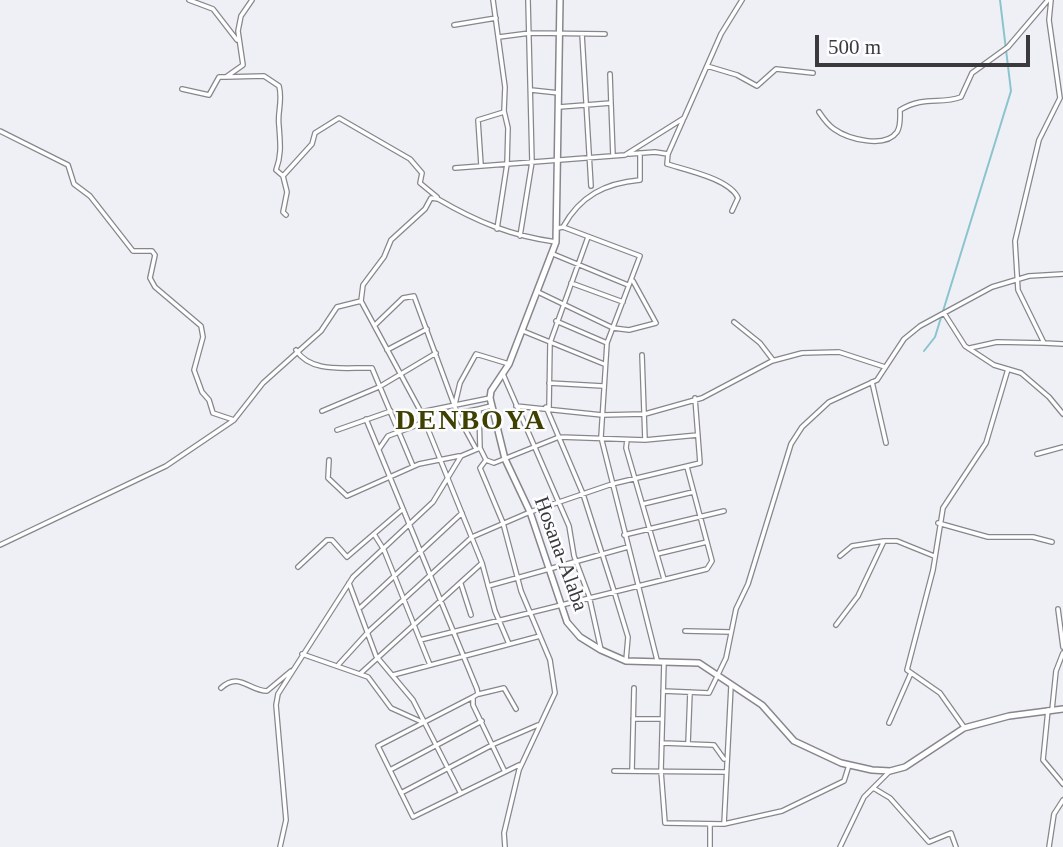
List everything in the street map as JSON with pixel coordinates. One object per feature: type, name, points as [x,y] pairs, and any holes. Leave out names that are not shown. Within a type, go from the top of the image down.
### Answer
[{"type":"main road","points":[[490,398],[523,331],[561,228],[558,160],[560,0]]},
{"type":"main road","name":"Hosana-Alaba","points":[[490,398],[505,459],[530,512],[547,570],[572,631],[601,650],[626,661],[699,663],[762,705],[794,741],[813,752],[849,765],[890,771]]},
{"type":"main road","points":[[890,771],[905,767],[964,728],[1009,716],[1063,709]]},
{"type":"street","points":[[189,0],[213,9],[239,41],[243,65],[226,77]]},
{"type":"street","points":[[239,41],[241,16],[252,0]]},
{"type":"street","points":[[493,0],[505,87],[504,112],[508,128],[507,164],[497,229]]},
{"type":"street","points":[[520,236],[532,162],[528,0]]},
{"type":"street","points":[[732,211],[738,198],[735,192],[710,177],[667,164],[668,155],[721,34],[742,0]]},
{"type":"street","points":[[1044,343],[1022,301],[1016,279],[1017,222],[1039,141],[1056,106],[1061,87],[1055,70],[1049,0]]},
{"type":"street","points":[[819,112],[834,129],[846,135],[872,141],[890,138],[899,127],[900,110],[908,105],[933,98],[961,97],[972,73],[1008,47],[1049,0]]},
{"type":"street","points":[[454,25],[496,18]]},
{"type":"street","points":[[499,37],[530,33],[605,34]]},
{"type":"street","points":[[582,34],[592,186]]},
{"type":"street","points":[[707,66],[737,75],[757,86],[776,69],[813,73]]},
{"type":"street","points":[[610,74],[614,156]]},
{"type":"street","points":[[183,89],[209,95],[219,78],[226,77],[264,76],[279,86],[282,99],[278,124],[282,155],[276,170],[283,176],[287,192],[284,212],[286,215]]},
{"type":"street","points":[[531,90],[559,93]]},
{"type":"street","points":[[559,107],[611,103]]},
{"type":"street","points":[[1056,106],[1063,105]]},
{"type":"street","points":[[481,166],[478,120],[504,112]]},
{"type":"street","points":[[283,176],[312,144],[315,133],[339,118],[410,159],[422,173],[420,183],[438,199],[477,222],[520,236],[556,242]]},
{"type":"street","points":[[625,155],[684,118]]},
{"type":"street","points":[[0,131],[68,165],[74,184],[90,196],[133,251],[152,251],[155,255],[150,278],[155,287],[201,326],[203,337],[194,370],[202,392],[209,400],[213,413],[234,420]]},
{"type":"street","points":[[455,168],[640,153],[668,155]]},
{"type":"street","points":[[640,153],[640,180],[623,181],[585,198],[561,228],[640,256],[607,343],[601,437],[624,536],[660,660],[663,691],[661,771],[665,822],[724,824],[794,806],[844,781],[849,765]]},
{"type":"street","points":[[438,199],[431,198],[425,209],[395,234],[363,285],[360,301],[421,412],[482,563],[499,621],[509,644]]},
{"type":"street","points":[[588,237],[550,343],[547,408],[583,495],[600,555],[614,591],[628,638],[626,661]]},
{"type":"street","points":[[552,254],[628,285]]},
{"type":"street","points":[[663,691],[709,693],[726,658],[731,632],[791,444],[802,427],[829,402],[872,382],[904,339],[973,296],[1016,279],[1063,274]]},
{"type":"street","points":[[538,292],[613,328],[629,330],[656,323],[632,281]]},
{"type":"street","points":[[571,284],[623,302]]},
{"type":"street","points":[[375,326],[409,295],[414,296],[457,413],[486,460],[494,463],[559,436],[645,440],[698,435]]},
{"type":"street","points":[[0,545],[166,466],[234,420],[262,383],[321,331],[337,307],[360,301]]},
{"type":"street","points":[[944,313],[969,348],[994,365],[1030,380],[1063,414]]},
{"type":"street","points":[[556,321],[607,343]]},
{"type":"street","points":[[734,322],[760,343],[773,360]]},
{"type":"street","points":[[387,350],[427,329]]},
{"type":"street","points":[[523,331],[604,364]]},
{"type":"street","points":[[969,348],[997,342],[1063,344]]},
{"type":"street","points":[[296,351],[305,362],[319,366],[372,368],[413,466]]},
{"type":"street","points":[[516,406],[602,415],[645,414],[702,398],[773,360],[802,353],[839,352],[884,367]]},
{"type":"street","points":[[322,411],[380,386],[436,353]]},
{"type":"street","points":[[455,405],[460,383],[475,354],[509,364]]},
{"type":"street","points":[[642,355],[645,440]]},
{"type":"street","points":[[964,728],[940,693],[907,670],[934,556],[938,523],[951,494],[986,443],[1008,369]]},
{"type":"street","points":[[503,374],[569,526],[576,562],[589,596],[601,650]]},
{"type":"street","points":[[872,382],[886,443]]},
{"type":"street","points":[[549,383],[603,386]]},
{"type":"street","points":[[421,412],[490,398]]},
{"type":"street","points":[[339,664],[403,598],[472,537],[530,512],[612,484],[700,464],[695,398]]},
{"type":"street","points":[[457,413],[491,406]]},
{"type":"street","points":[[478,448],[479,409]]},
{"type":"street","points":[[337,430],[390,411]]},
{"type":"street","points":[[366,419],[478,694]]},
{"type":"street","points":[[379,449],[388,436],[398,430],[425,422]]},
{"type":"street","points":[[627,440],[626,448],[664,579]]},
{"type":"street","points":[[1037,454],[1063,447]]},
{"type":"street","points":[[329,460],[328,478],[347,496],[413,466],[461,456],[478,448]]},
{"type":"street","points":[[280,847],[286,820],[276,705],[278,694],[349,583],[433,502],[461,456]]},
{"type":"street","points":[[486,460],[480,468],[503,523],[518,578],[550,660],[555,693],[521,764],[512,792],[504,834],[505,847]]},
{"type":"street","points":[[420,640],[559,603],[708,569],[712,562],[687,467]]},
{"type":"street","points":[[643,504],[693,492]]},
{"type":"street","points":[[299,567],[327,540],[332,540],[347,557],[404,509]]},
{"type":"street","points":[[624,536],[724,511]]},
{"type":"street","points":[[360,607],[462,513]]},
{"type":"street","points":[[938,523],[988,537],[1032,537],[1052,542]]},
{"type":"street","points":[[374,534],[384,550],[430,665]]},
{"type":"street","points":[[836,625],[858,596],[884,541]]},
{"type":"street","points":[[840,556],[852,547],[897,541],[934,556]]},
{"type":"street","points":[[657,554],[707,542]]},
{"type":"street","points":[[488,586],[628,547]]},
{"type":"street","points":[[361,673],[376,656],[442,601],[482,563]]},
{"type":"street","points":[[349,583],[369,631],[376,656],[412,700],[460,792]]},
{"type":"street","points":[[461,583],[471,615]]},
{"type":"street","points":[[1058,610],[1063,647]]},
{"type":"street","points":[[685,631],[731,632]]},
{"type":"street","points":[[393,676],[540,636]]},
{"type":"street","points":[[1063,653],[1056,671],[1044,760],[1063,784]]},
{"type":"street","points":[[302,654],[361,673],[368,677],[391,708],[424,722]]},
{"type":"street","points":[[221,688],[230,681],[237,680],[267,691],[292,670]]},
{"type":"street","points":[[888,723],[911,673]]},
{"type":"street","points":[[724,824],[731,682]]},
{"type":"street","points":[[516,709],[504,688],[478,694],[378,746],[413,817],[521,764]]},
{"type":"street","points":[[632,771],[634,688]]},
{"type":"street","points":[[688,744],[690,692]]},
{"type":"street","points":[[473,697],[473,705],[494,744],[504,771]]},
{"type":"street","points":[[633,719],[662,719]]},
{"type":"street","points":[[390,770],[482,721]]},
{"type":"street","points":[[401,793],[494,744],[540,725]]},
{"type":"street","points":[[662,743],[714,745],[726,761]]},
{"type":"street","points":[[614,771],[725,772]]},
{"type":"street","points":[[840,847],[860,803],[890,771]]},
{"type":"street","points":[[875,789],[890,798],[929,842],[951,833],[956,847]]},
{"type":"street","points":[[1049,847],[1054,814],[1063,800]]},
{"type":"street","points":[[710,824],[710,847]]},
{"type":"waterway","points":[[924,351],[935,337],[1011,91],[1000,0]]},
{"type":"district","name":"DENBOYA","points":[[471,422]]}]
